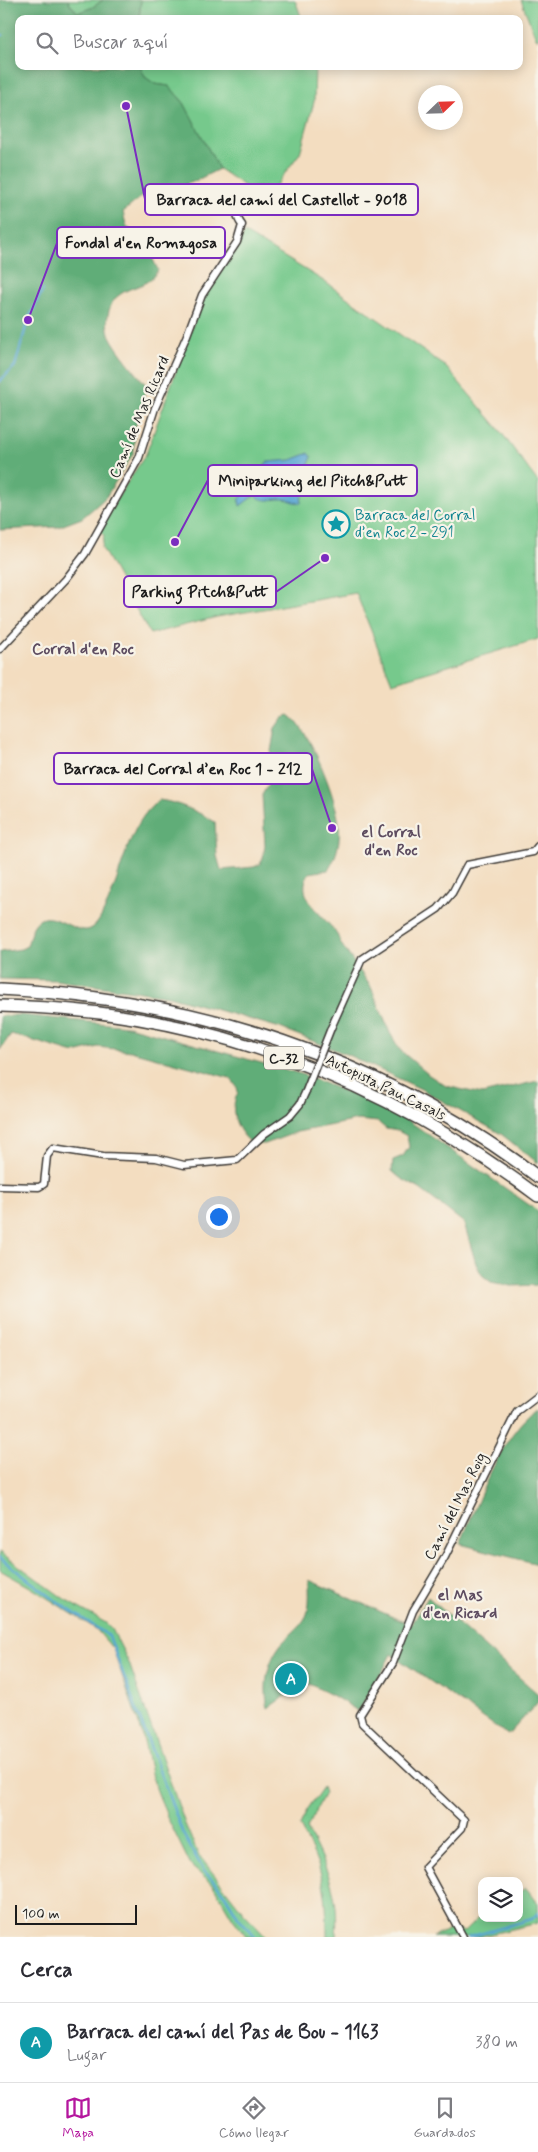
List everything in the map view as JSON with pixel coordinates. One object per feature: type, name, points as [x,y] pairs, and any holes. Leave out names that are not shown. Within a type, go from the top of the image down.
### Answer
[{"type":"highway","name":"Autopista Pau Casals","points":[[0,989],[89,996],[137,1003],[187,1013],[271,1037],[356,1069],[394,1088],[470,1130],[511,1156],[538,1177]]},
{"type":"highway","name":"Autopista Pau Casals","points":[[0,1006],[85,1010],[184,1027],[258,1048],[337,1078],[422,1119],[497,1166],[538,1196]]},
{"type":"street","name":"Camí de Mas Ricard","points":[[0,649],[66,579],[86,554],[129,476],[138,458],[155,408],[187,335],[202,295],[211,278],[237,242],[242,230],[237,213],[241,201]]},
{"type":"street","points":[[0,1186],[39,1187],[44,1184],[47,1156],[53,1148],[103,1156],[156,1158],[184,1165],[236,1160],[264,1134],[290,1116],[300,1104],[362,959],[438,909],[452,893],[467,865],[533,852],[538,846]]},
{"type":"street","name":"Camí del Mas Roig","points":[[463,1937],[426,1867],[462,1828],[464,1820],[362,1723],[360,1715],[393,1663],[414,1611],[445,1556],[517,1411],[538,1395]]},
{"type":"green space","points":[[0,0],[68,0],[78,13],[93,7],[103,0],[141,0],[139,15],[15,15],[15,70],[142,70],[145,77],[155,84],[169,86],[184,103],[219,169],[193,182],[166,191],[144,195],[123,212],[126,225],[146,245],[158,270],[149,280],[118,296],[111,304],[107,320],[108,331],[113,341],[147,386],[136,424],[133,454],[106,497],[82,518],[58,527],[0,530]]},
{"type":"green space","points":[[68,0],[103,0],[93,7],[78,13]]},
{"type":"green space","points":[[141,0],[295,0],[301,15],[139,15]]},
{"type":"green space","points":[[521,0],[538,0],[538,40],[536,38]]},
{"type":"green space","points":[[142,70],[315,70],[314,102],[300,153],[274,188],[246,187],[219,169],[184,103],[169,86],[155,84],[145,77]]},
{"type":"green space","points":[[245,233],[322,280],[445,366],[498,428],[538,482],[538,639],[392,683],[356,593],[217,617],[150,634],[102,548],[104,535],[97,529],[146,454],[207,286]]},
{"type":"green space","points":[[289,715],[297,722],[313,747],[332,794],[340,831],[334,858],[328,870],[309,873],[305,883],[306,893],[310,902],[331,926],[341,944],[371,987],[390,1033],[400,1050],[429,1075],[446,1086],[482,1094],[538,1081],[538,1163],[501,1134],[421,1089],[348,1055],[280,1028],[169,996],[55,980],[0,979],[0,952],[21,949],[27,946],[33,927],[39,920],[46,918],[54,919],[85,930],[92,928],[96,924],[103,914],[111,895],[132,836],[148,810],[159,800],[188,808],[215,822],[217,856],[221,870],[254,867],[260,864],[265,845],[262,795],[269,783],[269,763],[275,728],[283,717]]},
{"type":"green space","points":[[20,1015],[128,1026],[301,1074],[396,1112],[538,1211],[538,1285],[511,1286],[491,1282],[482,1275],[476,1264],[464,1223],[420,1189],[400,1178],[392,1171],[393,1160],[403,1156],[409,1147],[407,1136],[398,1131],[386,1129],[378,1122],[358,1120],[297,1132],[265,1144],[253,1144],[242,1133],[236,1122],[234,1106],[238,1090],[230,1078],[131,1051],[98,1047],[74,1053],[11,1034],[0,1050],[0,1016]]},
{"type":"green space","points":[[538,1408],[538,1564],[460,1544],[483,1489],[502,1451],[512,1434]]},
{"type":"green space","points":[[0,1552],[70,1603],[106,1623],[112,1629],[129,1663],[185,1824],[198,1854],[244,1913],[267,1937],[247,1937],[233,1919],[213,1885],[191,1866],[168,1819],[152,1778],[142,1733],[113,1649],[96,1629],[0,1570]]},
{"type":"green space","points":[[309,1580],[411,1625],[428,1597],[538,1694],[538,1702],[508,1735],[391,1654],[358,1711],[309,1684],[298,1687],[268,1708],[266,1683],[270,1666],[282,1643],[301,1624],[306,1616],[309,1603]]},
{"type":"green space","points":[[323,1787],[325,1793],[307,1828],[326,1868],[334,1893],[337,1921],[336,1937],[327,1937],[324,1890],[320,1871],[300,1826],[307,1810]]},
{"type":"green space","points":[[526,1888],[538,1903],[538,1923],[478,1937],[432,1937],[452,1929],[464,1932],[478,1918],[478,1922],[523,1922],[523,1890]]},
{"type":"water","points":[[309,453],[312,457],[309,464],[298,472],[297,488],[302,496],[301,503],[284,499],[266,500],[255,495],[240,506],[239,500],[257,481],[267,462],[291,460]]},
{"type":"waterway","points":[[0,381],[15,366],[28,320],[43,290]]},
{"type":"waterway","points":[[0,1558],[59,1603],[109,1636],[183,1834],[204,1871],[222,1890],[239,1918],[256,1937]]},
{"type":"waterway","points":[[469,1937],[532,1919],[538,1913]]},
{"type":"place","name":"Barraca del camí del Castellot - 9018","points":[[126,106]]},
{"type":"place","name":"Fondal d'en Romagosa","points":[[28,320]]},
{"type":"place","name":"Barraca del Corral d’en Roc 2 - 291","points":[[336,524]]},
{"type":"place","name":"Miniparking del Pitch&Putt","points":[[175,542]]},
{"type":"place","name":"Parking Pitch&Putt","points":[[325,558]]},
{"type":"place","name":"Barraca del Corral d’en Roc 1 - 212","points":[[332,828]]},
{"type":"place","name":"Barraca del camí del Pas de Bou - 1163","points":[[291,1679]]},
{"type":"district","name":"Corral d'en Roc","points":[[83,648]]},
{"type":"district","name":"el Corral d'en Roc","points":[[391,840]]},
{"type":"district","name":"el Mas d'en Ricard","points":[[460,1603]]}]
